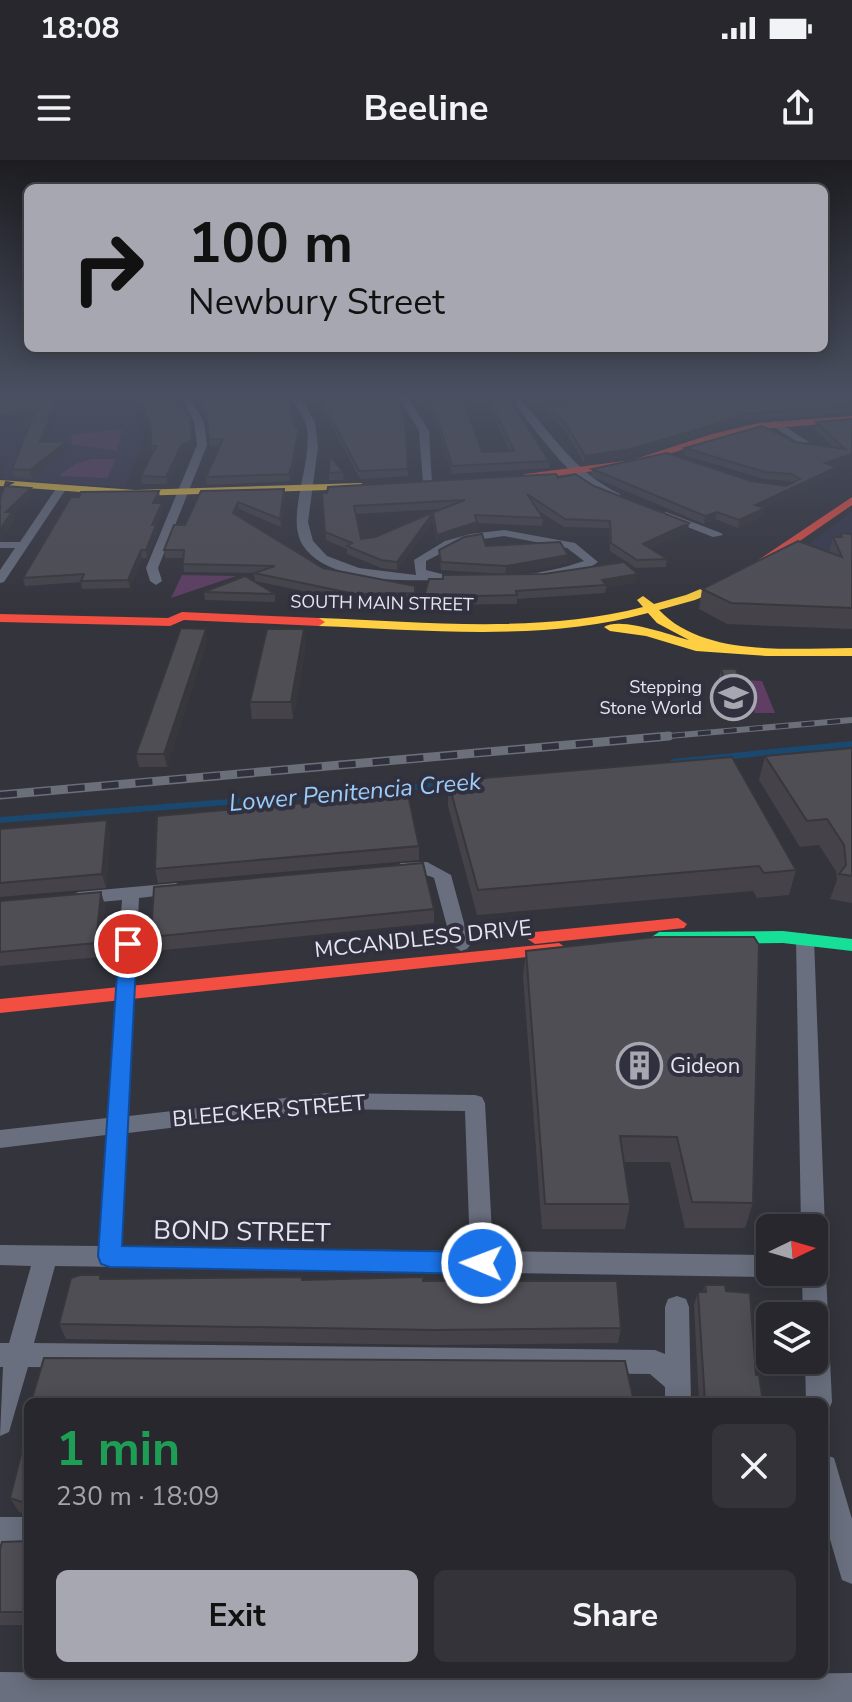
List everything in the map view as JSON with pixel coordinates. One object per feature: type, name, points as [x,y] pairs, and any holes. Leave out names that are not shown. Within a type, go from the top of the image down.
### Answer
[{"type":"main road","points":[[510,478],[594,469]]},
{"type":"main road","points":[[0,483],[61,489],[183,492],[383,485]]},
{"type":"main road","name":"SOUTH MAIN STREET","points":[[0,618],[170,622],[182,616],[479,625],[573,619],[600,608],[650,606],[783,541],[849,493]]},
{"type":"main road","name":"SOUTH MAIN STREET","points":[[0,606],[175,610],[182,616]]},
{"type":"main road","points":[[650,606],[709,636],[852,643]]},
{"type":"main road","points":[[650,606],[664,625],[689,638],[739,648]]},
{"type":"main road","points":[[573,619],[632,628],[696,647],[852,652]]},
{"type":"main road","name":"MCCANDLESS DRIVE","points":[[0,1006],[126,986],[461,945],[703,922],[852,930]]},
{"type":"main road","name":"MCCANDLESS DRIVE","points":[[0,993],[126,986],[646,939],[733,936],[805,939],[852,945]]},
{"type":"street","points":[[156,581],[152,568],[193,469]]},
{"type":"street","points":[[311,469],[302,531],[305,545],[319,559],[368,573],[394,575],[433,578],[523,575],[592,562],[571,545],[504,533],[461,539],[436,547],[417,565],[394,575]]},
{"type":"street","points":[[426,469],[427,482]]},
{"type":"street","points":[[571,469],[598,489],[628,500]]},
{"type":"street","points":[[0,579],[61,489]]},
{"type":"street","points":[[658,512],[717,535]]},
{"type":"street","points":[[0,545],[23,545]]},
{"type":"street","points":[[417,565],[420,572],[433,578]]},
{"type":"street","points":[[388,869],[427,867],[442,875],[461,945]]},
{"type":"street","points":[[58,900],[192,887]]},
{"type":"street","points":[[110,1256],[131,893]]},
{"type":"street","points":[[805,939],[813,1214]]},
{"type":"street","name":"BLEECKER STREET","points":[[0,1139],[328,1101],[475,1103],[482,1263]]},
{"type":"street","name":"BOND STREET","points":[[0,1255],[756,1266]]},
{"type":"street","points":[[0,1423],[10,1355],[46,1255]]},
{"type":"street","points":[[813,1286],[819,1398]]},
{"type":"street","points":[[677,1307],[677,1390]]},
{"type":"street","points":[[10,1355],[655,1362],[677,1390]]},
{"type":"street","points":[[828,1483],[852,1570]]},
{"type":"street","points":[[0,1531],[24,1531]]},
{"type":"street","points":[[0,1687],[498,1698],[851,1686]]},
{"type":"shaded area","points":[[0,469],[132,469],[125,487],[0,479]]},
{"type":"shaded area","points":[[68,469],[111,469],[107,478],[58,476]]},
{"type":"shaded area","points":[[852,511],[852,568],[797,553]]},
{"type":"shaded area","points":[[182,575],[236,576],[171,598]]},
{"type":"shaded area","points":[[743,680],[762,681],[775,713],[755,713]]},
{"type":"building","points":[[145,469],[170,469],[166,477],[141,476]]},
{"type":"building","points":[[210,469],[291,469],[289,474],[206,477]]},
{"type":"building","points":[[329,469],[341,469],[343,472],[329,473]]},
{"type":"building","points":[[358,469],[408,469],[359,471]]},
{"type":"building","points":[[592,469],[715,469],[751,481],[786,486],[800,479],[792,474],[755,469],[833,469],[755,505],[765,508],[739,520],[717,512],[705,516]]},
{"type":"building","points":[[556,474],[558,478],[575,474],[594,486],[689,523],[643,544],[667,559],[637,560],[611,543],[610,521],[565,519],[527,494],[543,518],[475,515],[477,522],[437,535],[433,513],[397,562],[381,560],[347,546],[352,543],[325,532],[322,493],[327,493],[328,487]],"holes":[[[465,500],[375,537],[361,539],[354,506]]]},
{"type":"building","points":[[6,482],[12,483],[6,486],[31,488],[6,512],[12,512],[0,529],[0,494]]},
{"type":"building","points":[[284,489],[280,519],[238,502],[233,513],[323,568],[415,586],[415,593],[355,594],[254,573],[275,566],[183,564],[184,550],[164,550],[174,525],[185,525],[201,491]]},
{"type":"building","points":[[159,491],[153,503],[162,503],[152,525],[156,525],[146,550],[141,550],[128,580],[81,581],[84,574],[23,578],[71,497],[79,497],[81,492]]},
{"type":"building","points":[[840,533],[852,534],[852,608],[731,603],[702,589],[798,541],[842,557],[833,537],[842,537]]},
{"type":"building","points":[[482,534],[486,546],[560,542],[568,555],[506,566],[441,562],[439,550],[464,537]]},
{"type":"building","points":[[624,562],[638,574],[602,580],[606,585],[516,591],[517,595],[424,597],[429,579],[443,579],[443,575],[544,574]]},
{"type":"building","points":[[245,576],[275,594],[204,592]]},
{"type":"building","points":[[181,628],[206,629],[164,754],[136,754]]},
{"type":"building","points":[[267,629],[304,629],[291,702],[250,702]]},
{"type":"building","points":[[721,669],[736,669],[750,706],[733,706]]},
{"type":"building","points":[[852,748],[852,876],[839,874],[846,865],[844,845],[827,819],[807,821],[765,756]]},
{"type":"building","points":[[732,757],[796,870],[764,873],[759,866],[478,890],[448,781]]},
{"type":"building","points":[[408,794],[419,846],[155,869],[157,816]]},
{"type":"building","points":[[107,820],[102,874],[0,883],[0,829]]},
{"type":"building","points":[[423,863],[434,909],[151,937],[154,887]]},
{"type":"building","points":[[101,892],[96,943],[0,952],[0,901]]},
{"type":"building","name":"Gideon","points":[[655,937],[754,937],[759,945],[753,1203],[692,1202],[677,1137],[620,1136],[630,1204],[545,1204],[526,951]]},
{"type":"building","points":[[100,1275],[100,1279],[423,1277],[423,1281],[617,1281],[621,1328],[434,1330],[59,1324],[71,1278]]},
{"type":"building","points":[[705,1285],[725,1285],[726,1291],[750,1293],[756,1375],[759,1375],[762,1398],[705,1398],[698,1292],[706,1292]]},
{"type":"building","points":[[44,1358],[625,1361],[633,1398],[32,1398]]},
{"type":"building","points":[[24,1443],[24,1502],[10,1498]]},
{"type":"building","points":[[24,1541],[24,1612],[0,1612],[2,1542]]},
{"type":"waterway","name":"Lower Penitencia Creek","points":[[673,762],[852,744]]},
{"type":"waterway","name":"Lower Penitencia Creek","points":[[0,820],[455,784]]},
{"type":"railway","points":[[646,738],[852,720]]},
{"type":"railway","points":[[0,795],[669,736]]},
{"type":"traffic: fast","points":[[659,938],[783,937],[852,945]]},
{"type":"traffic: slow","points":[[0,483],[135,493],[361,486]]},
{"type":"traffic: slow","points":[[319,622],[479,627],[587,621],[639,612],[690,598],[739,577]]},
{"type":"traffic: slow","points":[[643,600],[662,620],[685,635],[710,644],[767,652],[852,652]]},
{"type":"traffic: slow","points":[[610,627],[648,632],[696,647],[739,648]]},
{"type":"traffic: jam","points":[[525,477],[587,469]]},
{"type":"traffic: jam","points":[[739,577],[852,500]]},
{"type":"traffic: jam","points":[[0,618],[170,622],[182,616],[319,622]]},
{"type":"traffic: jam","points":[[535,938],[678,924]]},
{"type":"traffic: jam","points":[[0,1006],[559,949]]},
{"type":"place","name":"Stepping Stone World","points":[[733,697]]},
{"type":"place","name":"Gideon","points":[[639,1065]]},
{"type":"route","points":[[128,944],[110,1256],[482,1263]]}]
